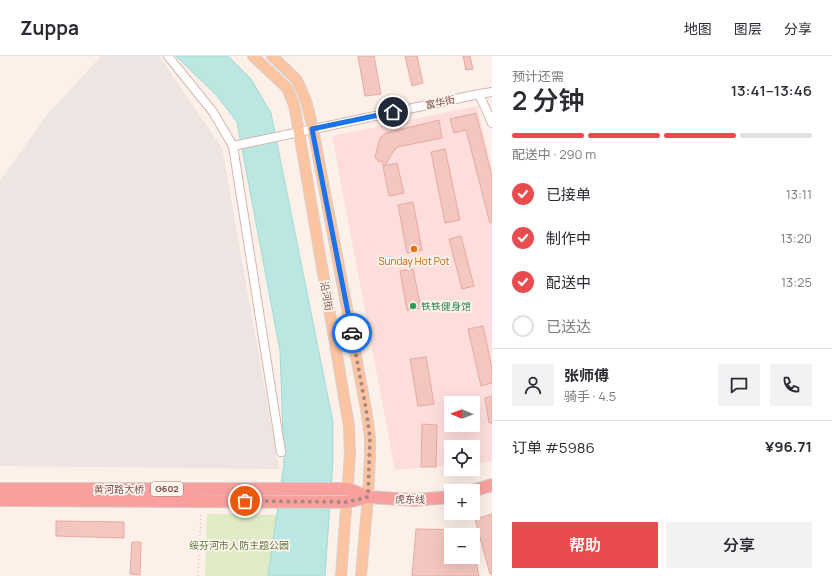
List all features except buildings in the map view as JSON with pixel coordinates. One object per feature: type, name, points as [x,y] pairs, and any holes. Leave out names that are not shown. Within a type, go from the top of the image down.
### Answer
[{"type":"highway","points":[[480,489],[492,485]]},
{"type":"highway","name":"黄河路大桥","points":[[0,489],[348,489]]},
{"type":"highway","name":"G602","points":[[348,489],[368,497]]},
{"type":"highway","name":"G602","points":[[347,502],[368,497]]},
{"type":"highway","name":"虎东线","points":[[368,497],[414,500],[444,498]]},
{"type":"highway","name":"黄河路大桥","points":[[0,500],[347,502]]},
{"type":"main road","name":"沿河街","points":[[253,56],[266,66],[286,88],[294,105],[349,426],[350,455],[341,576]]},
{"type":"main road","name":"沿河街","points":[[272,56],[297,80],[306,101],[366,409],[370,437],[368,497],[361,576]]},
{"type":"street","points":[[168,56],[213,112],[233,146],[281,452]]},
{"type":"street","name":"富华街","points":[[233,146],[492,92]]},
{"type":"street","points":[[479,94],[492,123]]},
{"type":"path","points":[[198,576],[201,501]]},
{"type":"shaded area","points":[[101,56],[159,56],[222,148],[279,469],[0,466],[0,181],[46,116]]},
{"type":"shaded area","points":[[477,106],[492,169],[492,461],[480,462],[480,440],[444,440],[444,466],[395,470],[332,136]]},
{"type":"green space","name":"绥芬河市人防主题公园","points":[[207,514],[277,515],[268,576],[205,576]]},
{"type":"water","points":[[176,56],[228,56],[251,79],[271,113],[333,422],[333,460],[325,576],[268,576],[284,464],[280,351],[237,122],[217,96]]},
{"type":"way so far","points":[[245,501],[347,502],[368,497],[370,437],[352,333]]},
{"type":"place","name":"Sunday Hot Pot","points":[[414,249]]},
{"type":"place","name":"铁铁健身馆","points":[[413,306]]},
{"type":"route","points":[[352,333],[312,129],[393,112]]}]
